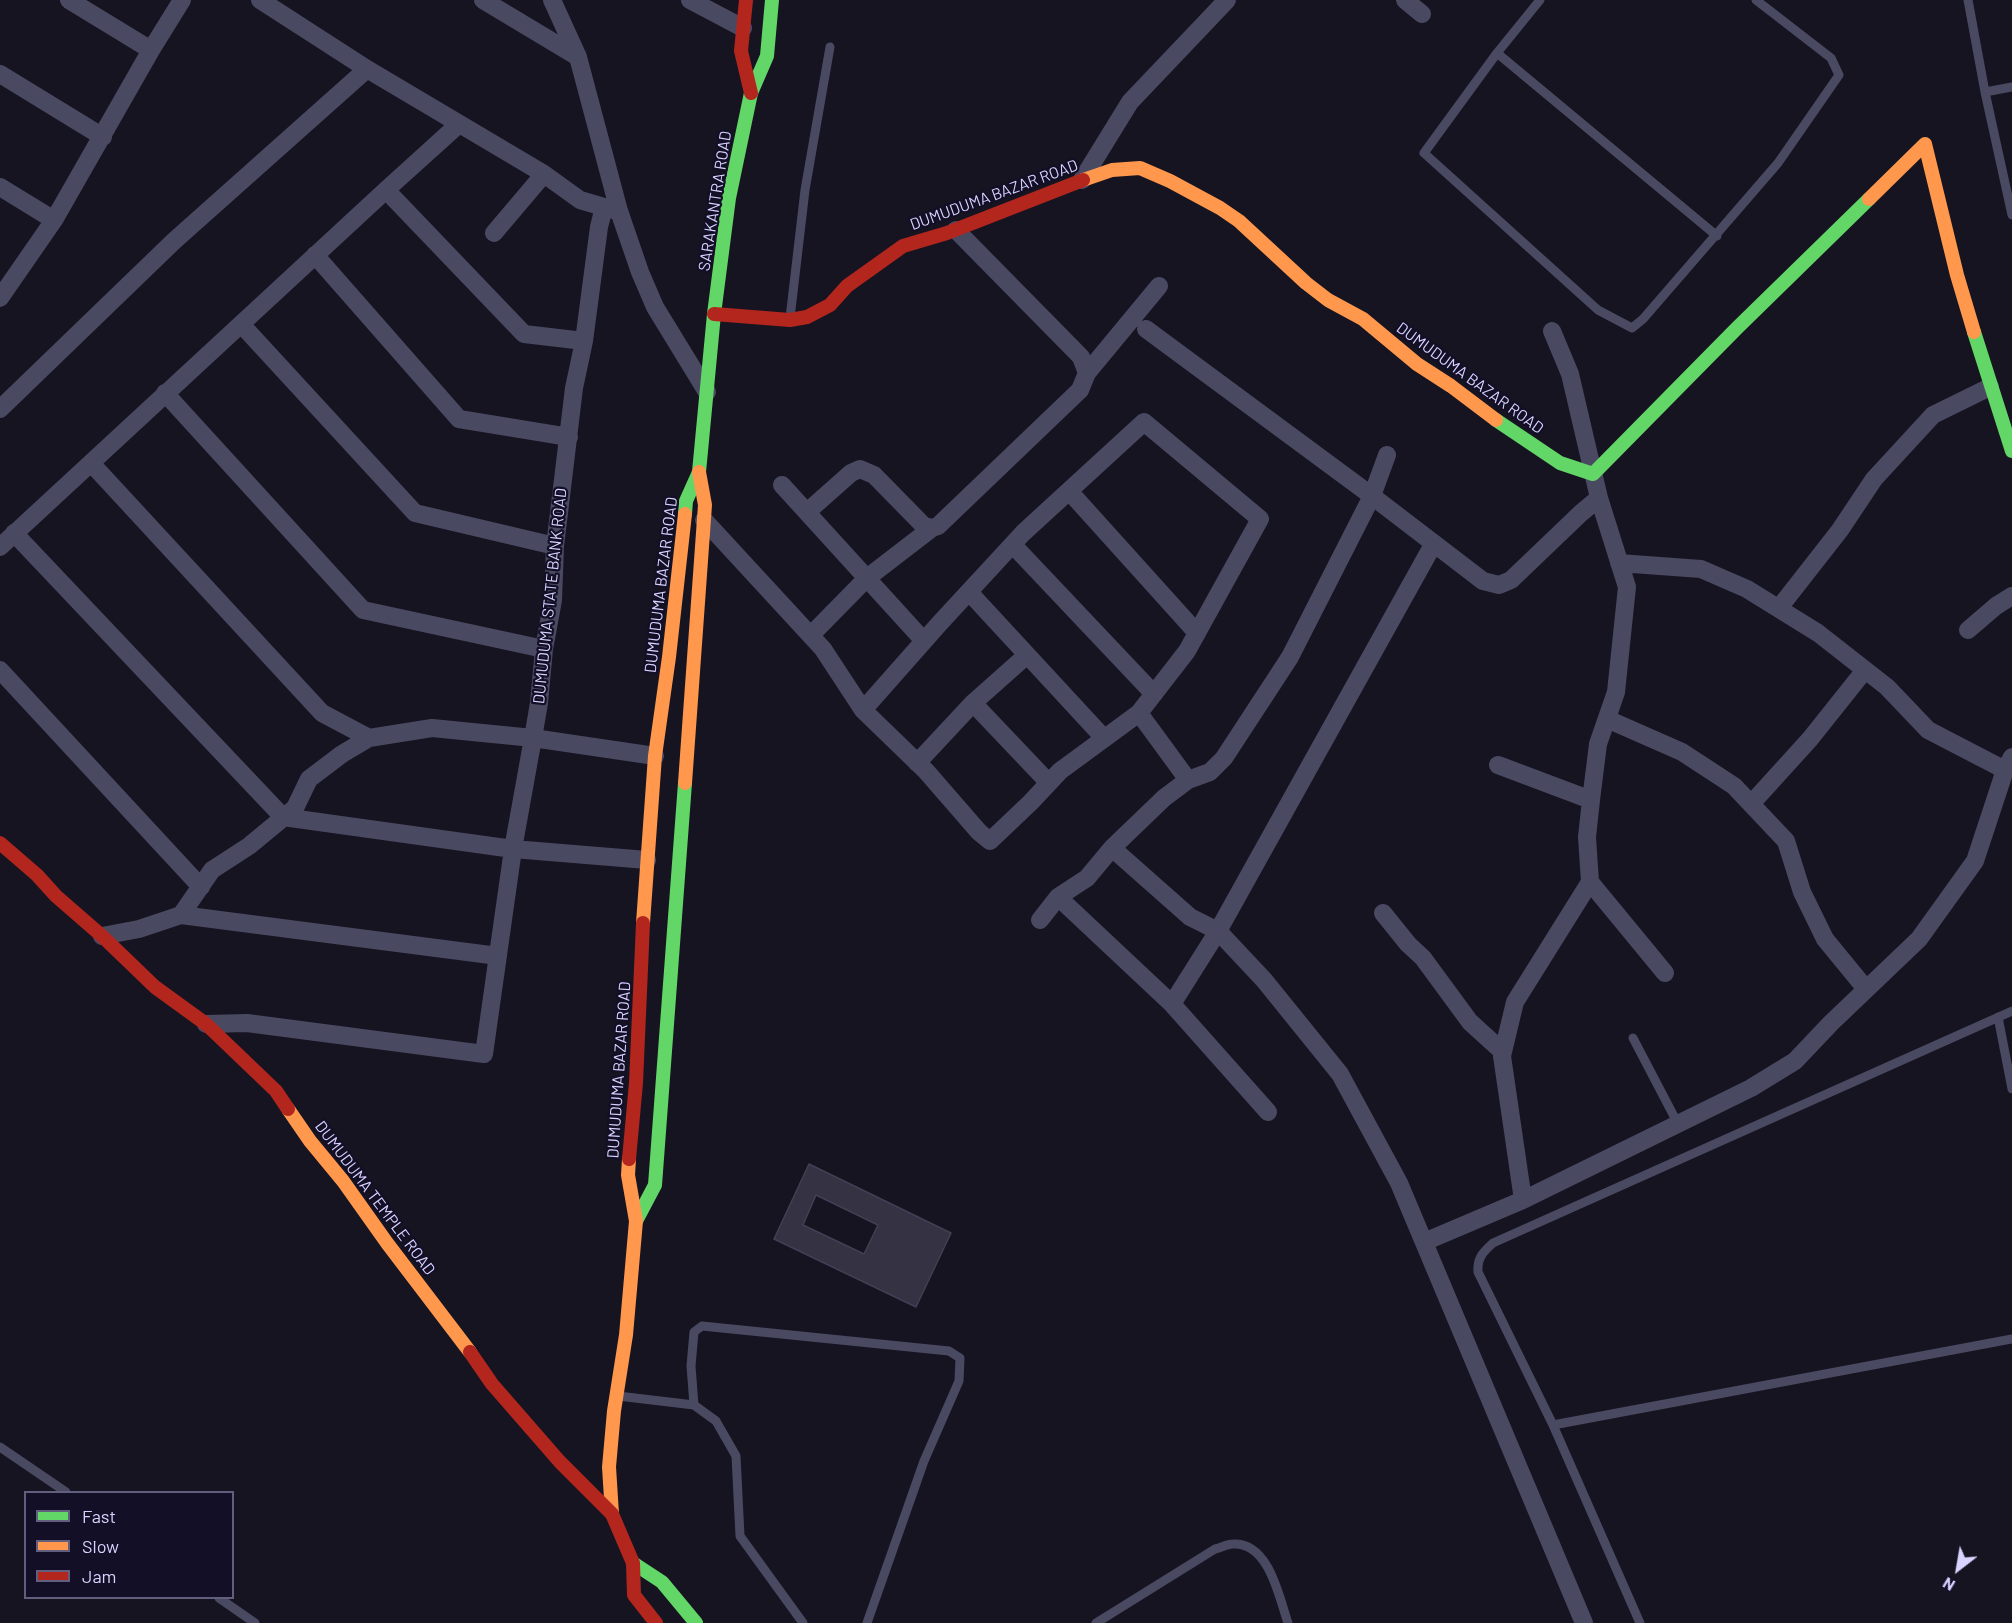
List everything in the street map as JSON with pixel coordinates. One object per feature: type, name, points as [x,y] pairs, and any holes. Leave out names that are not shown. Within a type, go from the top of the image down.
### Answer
[{"type":"street","points":[[69,0],[151,50]]},
{"type":"street","points":[[0,298],[54,220],[182,0]]},
{"type":"street","points":[[260,0],[367,69],[544,174],[580,200],[612,209]]},
{"type":"street","points":[[483,0],[578,57]]},
{"type":"street","points":[[552,0],[578,57],[612,209],[655,307],[707,392]]},
{"type":"street","points":[[690,0],[743,28]]},
{"type":"street","name":"SARAKANTRA ROAD","points":[[746,0],[741,51],[751,93]]},
{"type":"street","name":"SARAKANTRA ROAD","points":[[714,314],[729,198],[751,93],[767,56],[771,0]]},
{"type":"street","points":[[1082,180],[1130,102],[1227,0]]},
{"type":"street","points":[[1406,0],[1422,14]]},
{"type":"street","points":[[0,409],[174,241],[367,69]]},
{"type":"street","points":[[0,74],[103,137]]},
{"type":"street","points":[[0,547],[459,124]]},
{"type":"street","points":[[1593,474],[1737,328],[1925,144],[1957,275],[1990,387],[2012,451]]},
{"type":"street","name":"DUMUDUMA BAZAR ROAD","points":[[612,1514],[609,1467],[616,1396],[626,1335],[636,1221],[628,1175],[636,1083],[647,860],[655,756],[669,657],[686,501],[699,472],[714,314],[789,320],[807,317],[830,305],[847,286],[903,246],[956,230],[1112,170],[1140,168],[1220,208],[1239,221],[1306,283],[1328,300],[1363,318],[1417,364],[1482,411],[1560,463],[1593,474]]},
{"type":"street","points":[[494,233],[544,174]]},
{"type":"street","points":[[0,187],[54,220]]},
{"type":"street","points":[[386,190],[524,334],[584,341]]},
{"type":"street","name":"DUMUDUMA STATE BANK ROAD","points":[[206,1024],[247,1023],[484,1054],[513,849],[539,703],[544,649],[553,600],[555,546],[574,388],[584,341],[599,227],[612,209]]},
{"type":"street","points":[[956,230],[1081,357],[1087,373]]},
{"type":"street","points":[[315,255],[459,419],[569,437]]},
{"type":"street","points":[[811,635],[867,578],[932,528],[938,526],[1080,390],[1087,373],[1159,286]]},
{"type":"street","points":[[241,324],[415,513],[555,546]]},
{"type":"street","points":[[1146,329],[1483,581],[1499,585],[1511,580],[1599,498]]},
{"type":"street","points":[[1552,331],[1570,374],[1599,498],[1627,587],[1616,692],[1598,744],[1587,837],[1590,882],[1665,973]]},
{"type":"street","points":[[1779,608],[1840,530],[1874,479],[1933,415],[1990,387]]},
{"type":"street","points":[[165,393],[363,610],[544,649]]},
{"type":"street","points":[[704,520],[823,649],[863,710],[917,763],[990,841],[1060,771],[1103,737],[1139,713],[1187,651],[1260,519],[1144,422],[1013,545],[863,710]]},
{"type":"street","points":[[1040,920],[1058,897],[1087,878],[1112,848],[1164,798],[1188,780],[1210,772],[1224,758],[1290,657],[1372,496],[1387,455]]},
{"type":"street","points":[[91,463],[322,713],[369,738]]},
{"type":"street","points":[[807,512],[851,473],[860,469],[874,475],[924,526],[932,528]]},
{"type":"street","points":[[636,1221],[655,1185],[705,505],[699,472]]},
{"type":"street","points":[[782,485],[924,641]]},
{"type":"street","points":[[1069,491],[1197,633]]},
{"type":"street","points":[[14,534],[283,817],[513,849],[647,860]]},
{"type":"street","points":[[1172,1004],[1218,931],[1434,543]]},
{"type":"street","points":[[1013,545],[1154,694]]},
{"type":"street","points":[[1424,1242],[1523,1200],[1751,1088],[1795,1061],[1831,1023],[1919,939],[1975,861],[2009,763],[1928,730],[1887,687],[1818,633],[1747,588],[1701,569],[1619,563]]},
{"type":"street","points":[[969,592],[1103,737]]},
{"type":"street","points":[[1968,630],[1996,606],[2012,596]]},
{"type":"street","points":[[917,763],[974,703],[1028,655]]},
{"type":"street","points":[[0,670],[201,887]]},
{"type":"street","points":[[1751,804],[1810,739],[1865,670]]},
{"type":"street","points":[[974,703],[1049,783]]},
{"type":"street","points":[[1139,713],[1188,780]]},
{"type":"street","points":[[1607,719],[1682,752],[1734,786],[1786,842],[1802,892],[1826,939],[1866,989]]},
{"type":"street","points":[[182,915],[212,870],[249,846],[295,808],[309,779],[342,754],[369,738],[432,728],[533,738],[655,756]]},
{"type":"street","points":[[1498,765],[1591,800]]},
{"type":"street","name":"DUMUDUMA TEMPLE ROAD","points":[[0,843],[38,875],[56,896],[155,987],[206,1024],[276,1091],[310,1141],[343,1181],[492,1384],[561,1462],[612,1514],[633,1563],[634,1595],[656,1623]]},
{"type":"street","points":[[1112,848],[1190,917],[1218,931],[1264,980],[1341,1074],[1399,1183],[1584,1623]]},
{"type":"street","points":[[1523,1200],[1503,1052],[1515,1002],[1590,882]]},
{"type":"street","points":[[1058,897],[1172,1004],[1268,1112]]},
{"type":"street","points":[[1383,913],[1423,958],[1470,1022],[1503,1052]]},
{"type":"street","points":[[102,936],[139,929],[182,915],[498,956]]},
{"type":"street","points":[[633,1563],[662,1582],[696,1623]]},
{"type":"lane","points":[[1540,0],[1497,53],[1424,153],[1598,310],[1632,328],[1643,319],[1717,236],[1778,163],[1839,75],[1831,58],[1756,0]]},
{"type":"lane","points":[[1968,0],[2012,215]]},
{"type":"lane","points":[[789,320],[804,190],[830,47]]},
{"type":"lane","points":[[1497,53],[1717,236]]},
{"type":"lane","points":[[1985,92],[2012,87]]},
{"type":"lane","points":[[1640,1623],[1553,1425],[1478,1272],[1478,1264],[1484,1251],[1493,1244],[2012,1011]]},
{"type":"lane","points":[[1998,1017],[2012,1089]]},
{"type":"lane","points":[[1633,1038],[1678,1124]]},
{"type":"lane","points":[[694,1405],[691,1366],[694,1332],[702,1326],[949,1351],[960,1358],[959,1381],[924,1461],[867,1623]]},
{"type":"lane","points":[[1553,1425],[2012,1339]]},
{"type":"lane","points":[[616,1396],[694,1405],[716,1421],[736,1456],[740,1536],[803,1623]]},
{"type":"lane","points":[[0,1447],[65,1491]]},
{"type":"lane","points":[[1096,1623],[1215,1549],[1234,1544],[1249,1548],[1264,1560],[1274,1580],[1288,1623]]},
{"type":"lane","points":[[220,1599],[255,1623]]},
{"type":"building","points":[[809,1164],[951,1233],[916,1307],[774,1239]],"holes":[[[816,1195],[878,1225],[864,1254],[803,1225]]]},
{"type":"traffic: fast","points":[[685,514],[686,501],[699,472],[714,314],[729,198],[751,93],[767,56],[772,0]]},
{"type":"traffic: fast","points":[[1496,420],[1560,463],[1593,474],[1869,199]]},
{"type":"traffic: fast","points":[[1974,332],[2012,451]]},
{"type":"traffic: fast","points":[[636,1221],[655,1185],[685,783]]},
{"type":"traffic: fast","points":[[633,1563],[662,1582],[696,1623]]},
{"type":"traffic: slow","points":[[1869,199],[1925,144],[1957,275],[1974,332]]},
{"type":"traffic: slow","points":[[1083,180],[1112,170],[1140,168],[1220,208],[1239,221],[1306,283],[1328,300],[1363,319],[1417,364],[1496,420]]},
{"type":"traffic: slow","points":[[685,783],[705,505],[699,472]]},
{"type":"traffic: slow","points":[[643,923],[655,756],[685,514]]},
{"type":"traffic: slow","points":[[288,1109],[470,1352]]},
{"type":"traffic: slow","points":[[612,1514],[609,1467],[614,1411],[626,1335],[636,1221],[628,1175],[629,1159]]},
{"type":"traffic: jam","points":[[746,0],[741,51],[751,93]]},
{"type":"traffic: jam","points":[[714,314],[790,320],[807,317],[830,305],[847,286],[903,246],[947,233],[1083,180]]},
{"type":"traffic: jam","points":[[0,843],[155,987],[206,1024],[276,1091],[288,1109]]},
{"type":"traffic: jam","points":[[629,1159],[636,1083],[643,923]]},
{"type":"traffic: jam","points":[[470,1352],[492,1384],[560,1462],[612,1514],[633,1563],[634,1595],[656,1623]]}]
